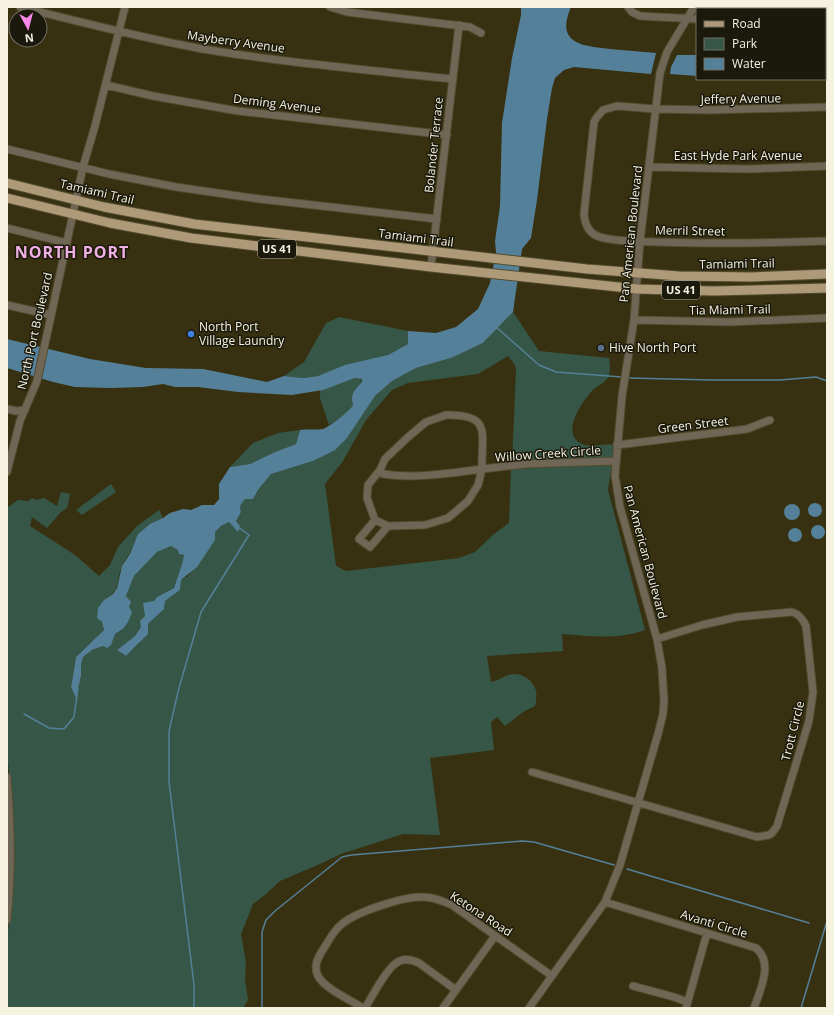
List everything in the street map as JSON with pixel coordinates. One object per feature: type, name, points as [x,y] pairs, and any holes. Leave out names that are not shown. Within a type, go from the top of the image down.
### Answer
[{"type":"main road","name":"Tamiami Trail","points":[[7,183],[134,213],[194,224],[537,264],[638,274],[714,277],[827,274]]},
{"type":"main road","name":"US 41","points":[[7,198],[137,228],[198,239],[432,267],[637,289],[714,291],[827,288]]},
{"type":"street","name":"Mayberry Avenue","points":[[20,7],[119,32],[228,53],[453,79]]},
{"type":"street","name":"North Port Boulevard","points":[[7,472],[20,421],[37,381],[83,167],[125,7]]},
{"type":"street","points":[[330,7],[347,12],[459,25],[474,28],[481,33]]},
{"type":"street","points":[[628,7],[632,12],[640,16],[696,19]]},
{"type":"street","name":"Pan American Boulevard","points":[[529,1008],[605,902],[620,866],[663,714],[664,685],[657,639],[617,494],[615,476],[626,369],[634,320],[640,241],[660,73],[664,58],[671,44],[694,7]]},
{"type":"street","name":"Bolander Terrace","points":[[432,267],[459,25]]},
{"type":"street","name":"Deming Avenue","points":[[106,84],[153,96],[230,110],[447,135]]},
{"type":"street","name":"Merril Street","points":[[655,109],[617,106],[607,108],[600,113],[594,122],[584,206],[585,223],[589,230],[605,238],[640,241],[718,243],[827,240]]},
{"type":"street","name":"Jeffery Avenue","points":[[655,109],[734,110],[827,107]]},
{"type":"street","name":"Tamiami Trail","points":[[7,149],[144,181],[210,192],[437,219]]},
{"type":"street","name":"East Hyde Park Avenue","points":[[649,167],[720,169],[827,166]]},
{"type":"street","points":[[7,228],[66,243]]},
{"type":"street","points":[[7,305],[51,315]]},
{"type":"street","name":"Tia Miami Trail","points":[[634,320],[703,322],[827,318]]},
{"type":"street","points":[[7,408],[16,411],[25,410]]},
{"type":"street","name":"Willow Creek Circle","points":[[446,415],[460,415],[472,418],[480,424],[483,447],[482,469],[478,485],[468,501],[448,518],[425,524],[388,526],[375,520],[367,498],[368,485],[380,470],[385,459],[426,422],[446,415]]},
{"type":"street","name":"Green Street","points":[[617,445],[747,430],[770,420]]},
{"type":"street","name":"Willow Creek Circle","points":[[380,470],[383,474],[395,476],[425,476],[525,464],[616,461]]},
{"type":"street","points":[[375,520],[359,539],[370,547],[388,526]]},
{"type":"street","name":"Trott Circle","points":[[639,802],[757,837],[769,835],[776,829],[783,808],[809,721],[812,704],[812,684],[806,626],[802,618],[794,613],[786,612],[737,617],[657,639]]},
{"type":"street","points":[[532,772],[639,802]]},
{"type":"street","points":[[7,777],[10,837],[7,920]]},
{"type":"street","name":"Ketona Road","points":[[364,1008],[324,984],[319,978],[316,969],[317,958],[333,933],[351,917],[405,899],[429,897],[452,905],[552,976]]},
{"type":"street","name":"Avanti Circle","points":[[605,902],[752,947],[762,954],[766,968],[754,1008]]},
{"type":"street","points":[[633,986],[674,997],[686,1005],[707,933]]},
{"type":"street","points":[[443,1008],[495,936]]},
{"type":"street","points":[[364,1008],[391,967],[403,960],[414,960],[456,990]]},
{"type":"green space","points":[[698,7],[810,7],[808,8],[697,8]]},
{"type":"green space","points":[[513,312],[539,351],[609,358],[610,369],[607,379],[595,388],[585,399],[576,415],[572,431],[574,438],[584,445],[613,445],[613,458],[512,463],[516,370],[515,365],[508,356],[478,374],[408,383],[392,390],[366,420],[343,461],[325,484],[336,566],[346,571],[459,558],[475,552],[494,534],[509,523],[511,469],[612,464],[608,490],[645,630],[614,636],[562,634],[563,651],[487,656],[491,682],[513,674],[526,677],[535,687],[535,706],[523,712],[505,726],[497,717],[491,722],[494,750],[430,758],[440,835],[403,834],[341,854],[280,881],[253,904],[241,934],[246,963],[245,979],[248,1000],[243,1008],[7,1008],[7,942],[11,902],[11,791],[7,753],[7,508],[18,500],[29,501],[32,498],[36,500],[44,498],[57,506],[61,492],[70,494],[67,508],[61,512],[47,528],[32,517],[30,526],[75,555],[99,576],[110,565],[118,547],[137,526],[159,510],[163,518],[150,525],[139,535],[122,566],[116,589],[104,600],[102,622],[104,630],[76,657],[71,687],[76,697],[81,676],[83,657],[92,650],[103,646],[115,634],[121,631],[129,608],[126,596],[134,576],[157,552],[171,546],[179,550],[184,555],[182,564],[174,588],[157,597],[135,636],[117,650],[126,656],[140,643],[148,624],[164,609],[165,601],[180,590],[181,580],[188,576],[215,540],[215,532],[221,526],[229,522],[238,531],[240,526],[236,521],[241,512],[240,506],[245,499],[253,499],[258,490],[271,474],[313,461],[347,438],[375,396],[392,381],[416,368],[451,358],[483,343]]},
{"type":"green space","points":[[339,317],[408,331],[408,344],[388,355],[318,376],[303,378],[284,376],[304,362],[326,323]]},
{"type":"green space","points":[[355,378],[361,379],[362,382],[353,392],[353,405],[351,410],[329,425],[320,398],[320,390]]},
{"type":"green space","points":[[300,430],[296,444],[250,464],[230,467],[253,443],[278,433]]},
{"type":"green space","points":[[111,484],[116,492],[82,515],[76,510]]},
{"type":"water","points":[[521,7],[571,7],[567,19],[566,29],[569,36],[574,41],[600,48],[656,53],[651,74],[574,67],[564,70],[555,78],[547,119],[531,238],[522,249],[513,312],[483,343],[451,358],[416,368],[392,381],[375,396],[347,438],[335,450],[313,461],[271,474],[258,490],[253,499],[245,499],[240,506],[241,512],[236,521],[240,526],[238,532],[229,522],[221,526],[215,532],[215,540],[197,567],[181,580],[180,590],[165,601],[164,609],[148,624],[148,634],[126,656],[117,650],[135,636],[141,627],[140,621],[145,616],[143,603],[154,601],[157,597],[174,588],[182,564],[184,555],[179,554],[178,550],[171,546],[157,552],[134,576],[126,596],[131,602],[129,607],[132,612],[126,625],[115,634],[111,645],[107,648],[103,646],[92,650],[83,657],[81,676],[76,698],[71,687],[76,657],[104,630],[102,622],[97,618],[98,608],[104,600],[113,594],[117,588],[122,566],[130,554],[138,534],[150,524],[170,513],[183,509],[191,510],[202,505],[214,505],[219,499],[219,484],[230,467],[250,464],[296,444],[300,430],[326,428],[348,411],[353,405],[352,395],[362,382],[362,379],[355,378],[323,390],[292,395],[238,392],[198,387],[175,387],[163,384],[143,387],[75,387],[7,368],[7,339],[90,359],[146,368],[203,369],[267,382],[284,376],[303,378],[318,376],[345,365],[388,355],[408,344],[408,331],[436,333],[456,327],[478,309],[490,283],[496,253],[495,241],[500,206],[502,123],[512,58],[521,15]]},
{"type":"water","points":[[677,55],[696,55],[696,76],[670,74],[671,67]]},
{"type":"water","points":[[812,503],[818,503],[822,507],[822,513],[818,517],[812,517],[808,513],[808,507]]},
{"type":"water","points":[[792,504],[798,506],[800,512],[798,518],[792,520],[786,518],[784,512],[786,506]]},
{"type":"water","points":[[815,525],[821,525],[825,529],[825,535],[821,539],[815,539],[811,535],[811,529]]},
{"type":"water","points":[[792,528],[798,528],[802,532],[802,538],[798,542],[792,542],[788,538],[788,532]]},
{"type":"waterway","points":[[496,327],[539,365],[556,372],[622,377]]},
{"type":"waterway","points":[[628,378],[780,380],[816,377],[827,381]]},
{"type":"waterway","points":[[194,1008],[194,985],[169,782],[169,731],[179,688],[201,612],[249,535],[238,527]]},
{"type":"waterway","points":[[24,714],[49,728],[64,729],[74,717],[78,688]]},
{"type":"waterway","points":[[262,1008],[262,932],[266,920],[342,857],[522,841],[534,842],[614,865]]},
{"type":"waterway","points":[[627,869],[809,923]]},
{"type":"waterway","points":[[801,1008],[827,921]]},
{"type":"place","name":"North Port Village Laundry","points":[[191,334]]},
{"type":"place","name":"Hive North Port","points":[[601,348]]},
{"type":"district","name":"NORTH PORT","points":[[72,252]]}]
